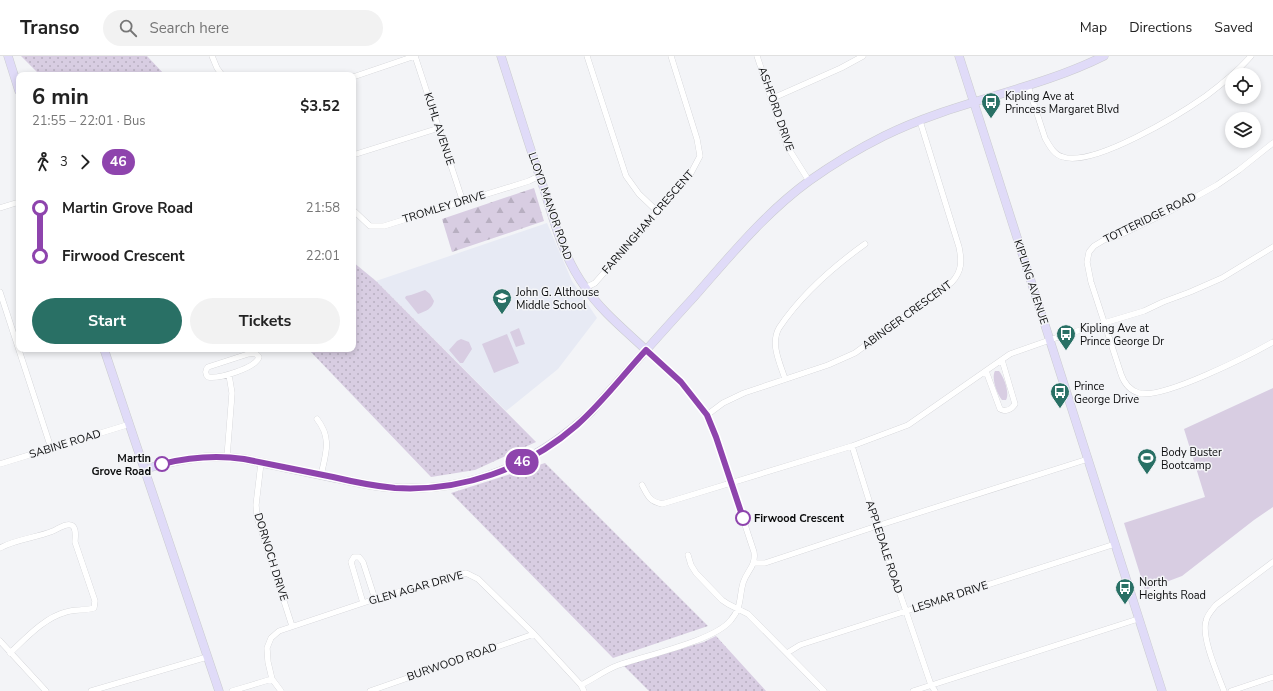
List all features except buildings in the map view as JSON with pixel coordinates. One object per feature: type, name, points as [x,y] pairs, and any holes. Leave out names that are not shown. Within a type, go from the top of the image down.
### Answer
[{"type":"street","points":[[8,56],[16,81]]},
{"type":"street","points":[[212,56],[220,72]]},
{"type":"street","points":[[356,76],[415,56]]},
{"type":"street","name":"KUHL AVENUE","points":[[415,56],[463,202]]},
{"type":"street","name":"LLOYD MANOR ROAD","points":[[501,56],[539,176],[564,250],[570,263],[585,288],[605,312],[681,382],[707,415],[716,437],[754,552],[754,563]]},
{"type":"street","points":[[587,56],[626,176],[639,194],[658,212]]},
{"type":"street","name":"FARNINGHAM CRESCENT","points":[[585,288],[595,283],[696,167],[700,156],[697,139],[671,56]]},
{"type":"street","name":"ASHFORD DRIVE","points":[[757,56],[787,146],[809,181]]},
{"type":"street","points":[[771,99],[841,68],[863,56]]},
{"type":"street","name":"KIPLING AVENUE","points":[[959,56],[1162,691]]},
{"type":"street","points":[[145,469],[191,458],[227,457],[369,485],[408,488],[455,484],[474,480],[520,463],[547,448],[576,426],[591,412],[743,241],[777,208],[809,181],[868,144],[903,127],[1028,86],[1076,69],[1104,56]]},
{"type":"street","points":[[1028,86],[1048,144],[1057,155],[1078,158],[1100,153],[1112,148],[1180,113],[1220,85],[1251,56]]},
{"type":"street","name":"ABINGER CRESCENT","points":[[707,415],[734,397],[828,365],[855,353],[958,277],[961,270],[959,247],[920,121]]},
{"type":"street","points":[[356,155],[439,128]]},
{"type":"street","name":"TOTTERIDGE ROAD","points":[[1273,143],[1239,170],[1172,210],[1120,235],[1104,240],[1094,246],[1089,252],[1088,262],[1088,273],[1124,382],[1128,387],[1140,394],[1154,393],[1177,386],[1243,358],[1273,342]]},
{"type":"street","name":"TROMLEY DRIVE","points":[[356,213],[370,226],[380,227],[529,181],[539,176]]},
{"type":"street","points":[[0,208],[16,203]]},
{"type":"street","points":[[785,379],[775,342],[776,334],[779,328],[806,295],[836,266],[865,244]]},
{"type":"street","points":[[642,485],[649,499],[662,504],[852,446],[908,425],[1010,354],[1064,335],[1144,311],[1222,278],[1273,246]]},
{"type":"street","points":[[0,292],[16,341]]},
{"type":"street","points":[[20,352],[51,448]]},
{"type":"street","points":[[105,352],[218,691]]},
{"type":"street","points":[[255,353],[258,355],[259,359],[257,362],[229,375],[217,378],[208,377],[206,370],[208,366],[248,354],[255,353]]},
{"type":"street","points":[[986,371],[1000,409],[1011,409],[1015,404],[1002,360]]},
{"type":"street","points":[[227,457],[232,393],[229,375]]},
{"type":"street","points":[[317,419],[324,428],[327,441],[321,475]]},
{"type":"street","name":"SABINE ROAD","points":[[0,464],[130,424]]},
{"type":"street","name":"APPLEDALE ROAD","points":[[852,446],[877,526],[931,685],[935,691]]},
{"type":"street","points":[[583,688],[615,667],[707,637],[730,621],[739,609],[744,582],[754,563],[765,563],[1088,459]]},
{"type":"street","name":"DORNOCH DRIVE","points":[[261,463],[256,505],[257,518],[292,626]]},
{"type":"street","points":[[0,548],[55,531],[67,525],[73,526],[76,533],[75,542],[96,601],[94,608],[67,612],[51,617],[10,653]]},
{"type":"street","name":"LESMAR DRIVE","points":[[788,653],[800,645],[1115,544]]},
{"type":"street","points":[[688,555],[691,565],[696,573],[722,600],[748,614],[824,691]]},
{"type":"street","points":[[363,603],[351,562],[354,557],[359,557],[362,562],[375,599]]},
{"type":"street","points":[[1224,691],[1207,642],[1205,628],[1209,613],[1216,605],[1273,562]]},
{"type":"street","name":"GLEN AGAR DRIVE","points":[[272,679],[268,662],[267,648],[271,638],[279,631],[375,599],[466,573],[478,579],[534,634],[583,688]]},
{"type":"street","points":[[913,691],[1138,619]]},
{"type":"street","name":"BURWOOD ROAD","points":[[370,691],[534,634]]},
{"type":"street","points":[[0,641],[46,691]]},
{"type":"street","points":[[91,691],[207,657]]},
{"type":"street","points":[[1231,691],[1273,677]]},
{"type":"street","points":[[232,691],[272,679],[281,691]]},
{"type":"shaded area","name":"John G. Althouse Middle School","points":[[547,223],[572,281],[597,318],[558,369],[506,411],[376,281]]},
{"type":"green space","points":[[21,56],[147,56],[162,72],[37,72]]},
{"type":"green space","points":[[534,188],[544,221],[452,252],[442,219]]},
{"type":"green space","points":[[356,264],[376,281],[536,442],[475,470],[431,477],[311,352],[356,352]]},
{"type":"green space","points":[[425,290],[430,294],[434,301],[430,308],[418,314],[405,298],[406,296]]},
{"type":"green space","points":[[519,328],[525,344],[516,347],[510,332]]},
{"type":"green space","points":[[507,334],[519,363],[494,373],[482,344]]},
{"type":"green space","points":[[461,339],[469,342],[472,349],[463,363],[460,363],[449,350],[457,341]]},
{"type":"green space","points":[[995,371],[999,371],[1003,377],[1007,389],[1006,400],[1002,400],[998,394],[994,382]]},
{"type":"green space","points":[[1273,388],[1273,507],[1182,576],[1145,590],[1124,523],[1205,497],[1184,429]]},
{"type":"green space","points":[[545,463],[708,626],[613,658],[451,493]]},
{"type":"green space","points":[[716,636],[766,691],[649,691],[624,666],[704,642]]},
{"type":"bus line","name":"46","points":[[162,464],[191,458],[227,457],[244,459],[369,485],[395,488],[430,487],[474,480],[520,463],[547,448],[561,438],[591,412],[646,350],[681,382],[707,415],[716,437],[743,518]]},
{"type":"place","name":"Kipling Ave at Princess Margaret Blvd","points":[[991,119]]},
{"type":"place","name":"John G. Althouse Middle School","points":[[502,315]]},
{"type":"place","name":"Kipling Ave at Prince George Dr","points":[[1066,351]]},
{"type":"place","name":"Prince George Drive","points":[[1060,409]]},
{"type":"place","name":"Martin Grove Road","points":[[162,464]]},
{"type":"place","name":"Body Buster Bootcamp","points":[[1147,475]]},
{"type":"place","name":"Firwood Crescent","points":[[743,518]]},
{"type":"place","name":"North Heights Road","points":[[1125,605]]}]
